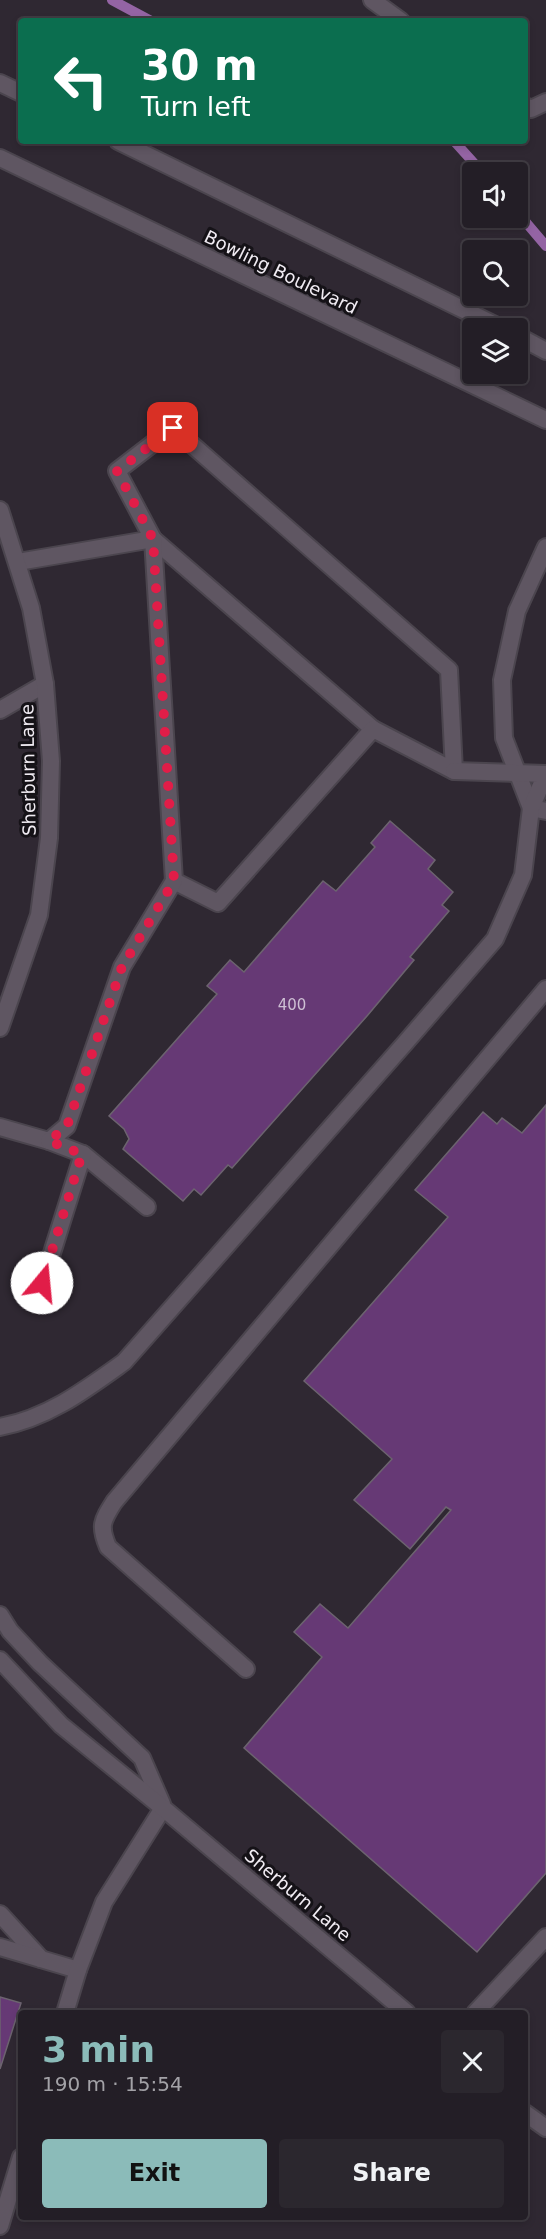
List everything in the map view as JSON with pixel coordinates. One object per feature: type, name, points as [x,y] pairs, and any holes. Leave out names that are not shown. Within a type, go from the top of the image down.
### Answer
[{"type":"street","points":[[372,0],[397,18]]},
{"type":"street","points":[[0,83],[18,92]]},
{"type":"street","points":[[528,108],[531,109],[546,102]]},
{"type":"street","points":[[124,144],[481,318]]},
{"type":"street","name":"Bowling Boulevard","points":[[0,158],[546,420]]},
{"type":"street","points":[[528,341],[546,351]]},
{"type":"street","points":[[0,1427],[25,1422],[82,1393],[124,1362],[495,939],[523,875],[546,774],[454,771],[373,729],[153,539],[117,471],[173,428],[449,670],[454,771]]},
{"type":"street","name":"Sherburn Lane","points":[[0,510],[31,608],[45,684],[51,761],[50,838],[39,915],[0,1028]]},
{"type":"street","points":[[18,562],[153,539]]},
{"type":"street","points":[[49,1141],[67,1126],[122,967],[174,881],[153,539]]},
{"type":"street","points":[[538,810],[518,773],[504,738],[502,680],[517,611],[546,547]]},
{"type":"street","points":[[0,710],[45,684]]},
{"type":"street","points":[[174,881],[218,903],[373,729]]},
{"type":"street","points":[[246,1669],[108,1547],[102,1531],[105,1516],[114,1502],[546,989]]},
{"type":"street","points":[[0,1127],[49,1141],[82,1154],[147,1207]]},
{"type":"street","points":[[36,1304],[82,1154]]},
{"type":"street","name":"Sherburn Lane","points":[[0,1615],[10,1631],[40,1663],[142,1758],[163,1808]]},
{"type":"street","name":"Sherburn Lane","points":[[0,1660],[61,1725],[403,2010]]},
{"type":"street","points":[[66,2010],[78,1970],[104,1902],[163,1808]]},
{"type":"street","points":[[0,1914],[41,1959]]},
{"type":"street","points":[[478,2010],[546,1937]]},
{"type":"street","points":[[0,1947],[78,1970]]},
{"type":"street","points":[[528,2116],[544,2130]]},
{"type":"street","points":[[0,2226],[18,2167]]},
{"type":"building","points":[[390,821],[435,860],[428,869],[453,892],[442,905],[449,911],[410,957],[414,960],[367,1016],[232,1168],[228,1165],[201,1195],[194,1189],[183,1201],[123,1149],[129,1139],[124,1129],[109,1116],[217,994],[207,986],[230,960],[244,972],[323,881],[336,891],[375,847],[371,843]]},
{"type":"building","points":[[546,1105],[546,1873],[477,1952],[244,1748],[322,1657],[294,1632],[320,1604],[348,1628],[451,1510],[446,1507],[410,1549],[354,1500],[392,1459],[304,1381],[448,1217],[415,1190],[483,1112],[497,1124],[502,1118],[522,1133]]},
{"type":"building","points":[[0,1997],[21,2003],[0,2069]]},
{"type":"waterway","points":[[112,0],[145,18]]},
{"type":"waterway","points":[[457,144],[473,162]]},
{"type":"waterway","points":[[528,225],[546,246]]},
{"type":"route","points":[[42,1283],[82,1154],[49,1141],[67,1126],[122,967],[174,881],[153,539],[117,471],[173,428]]}]
